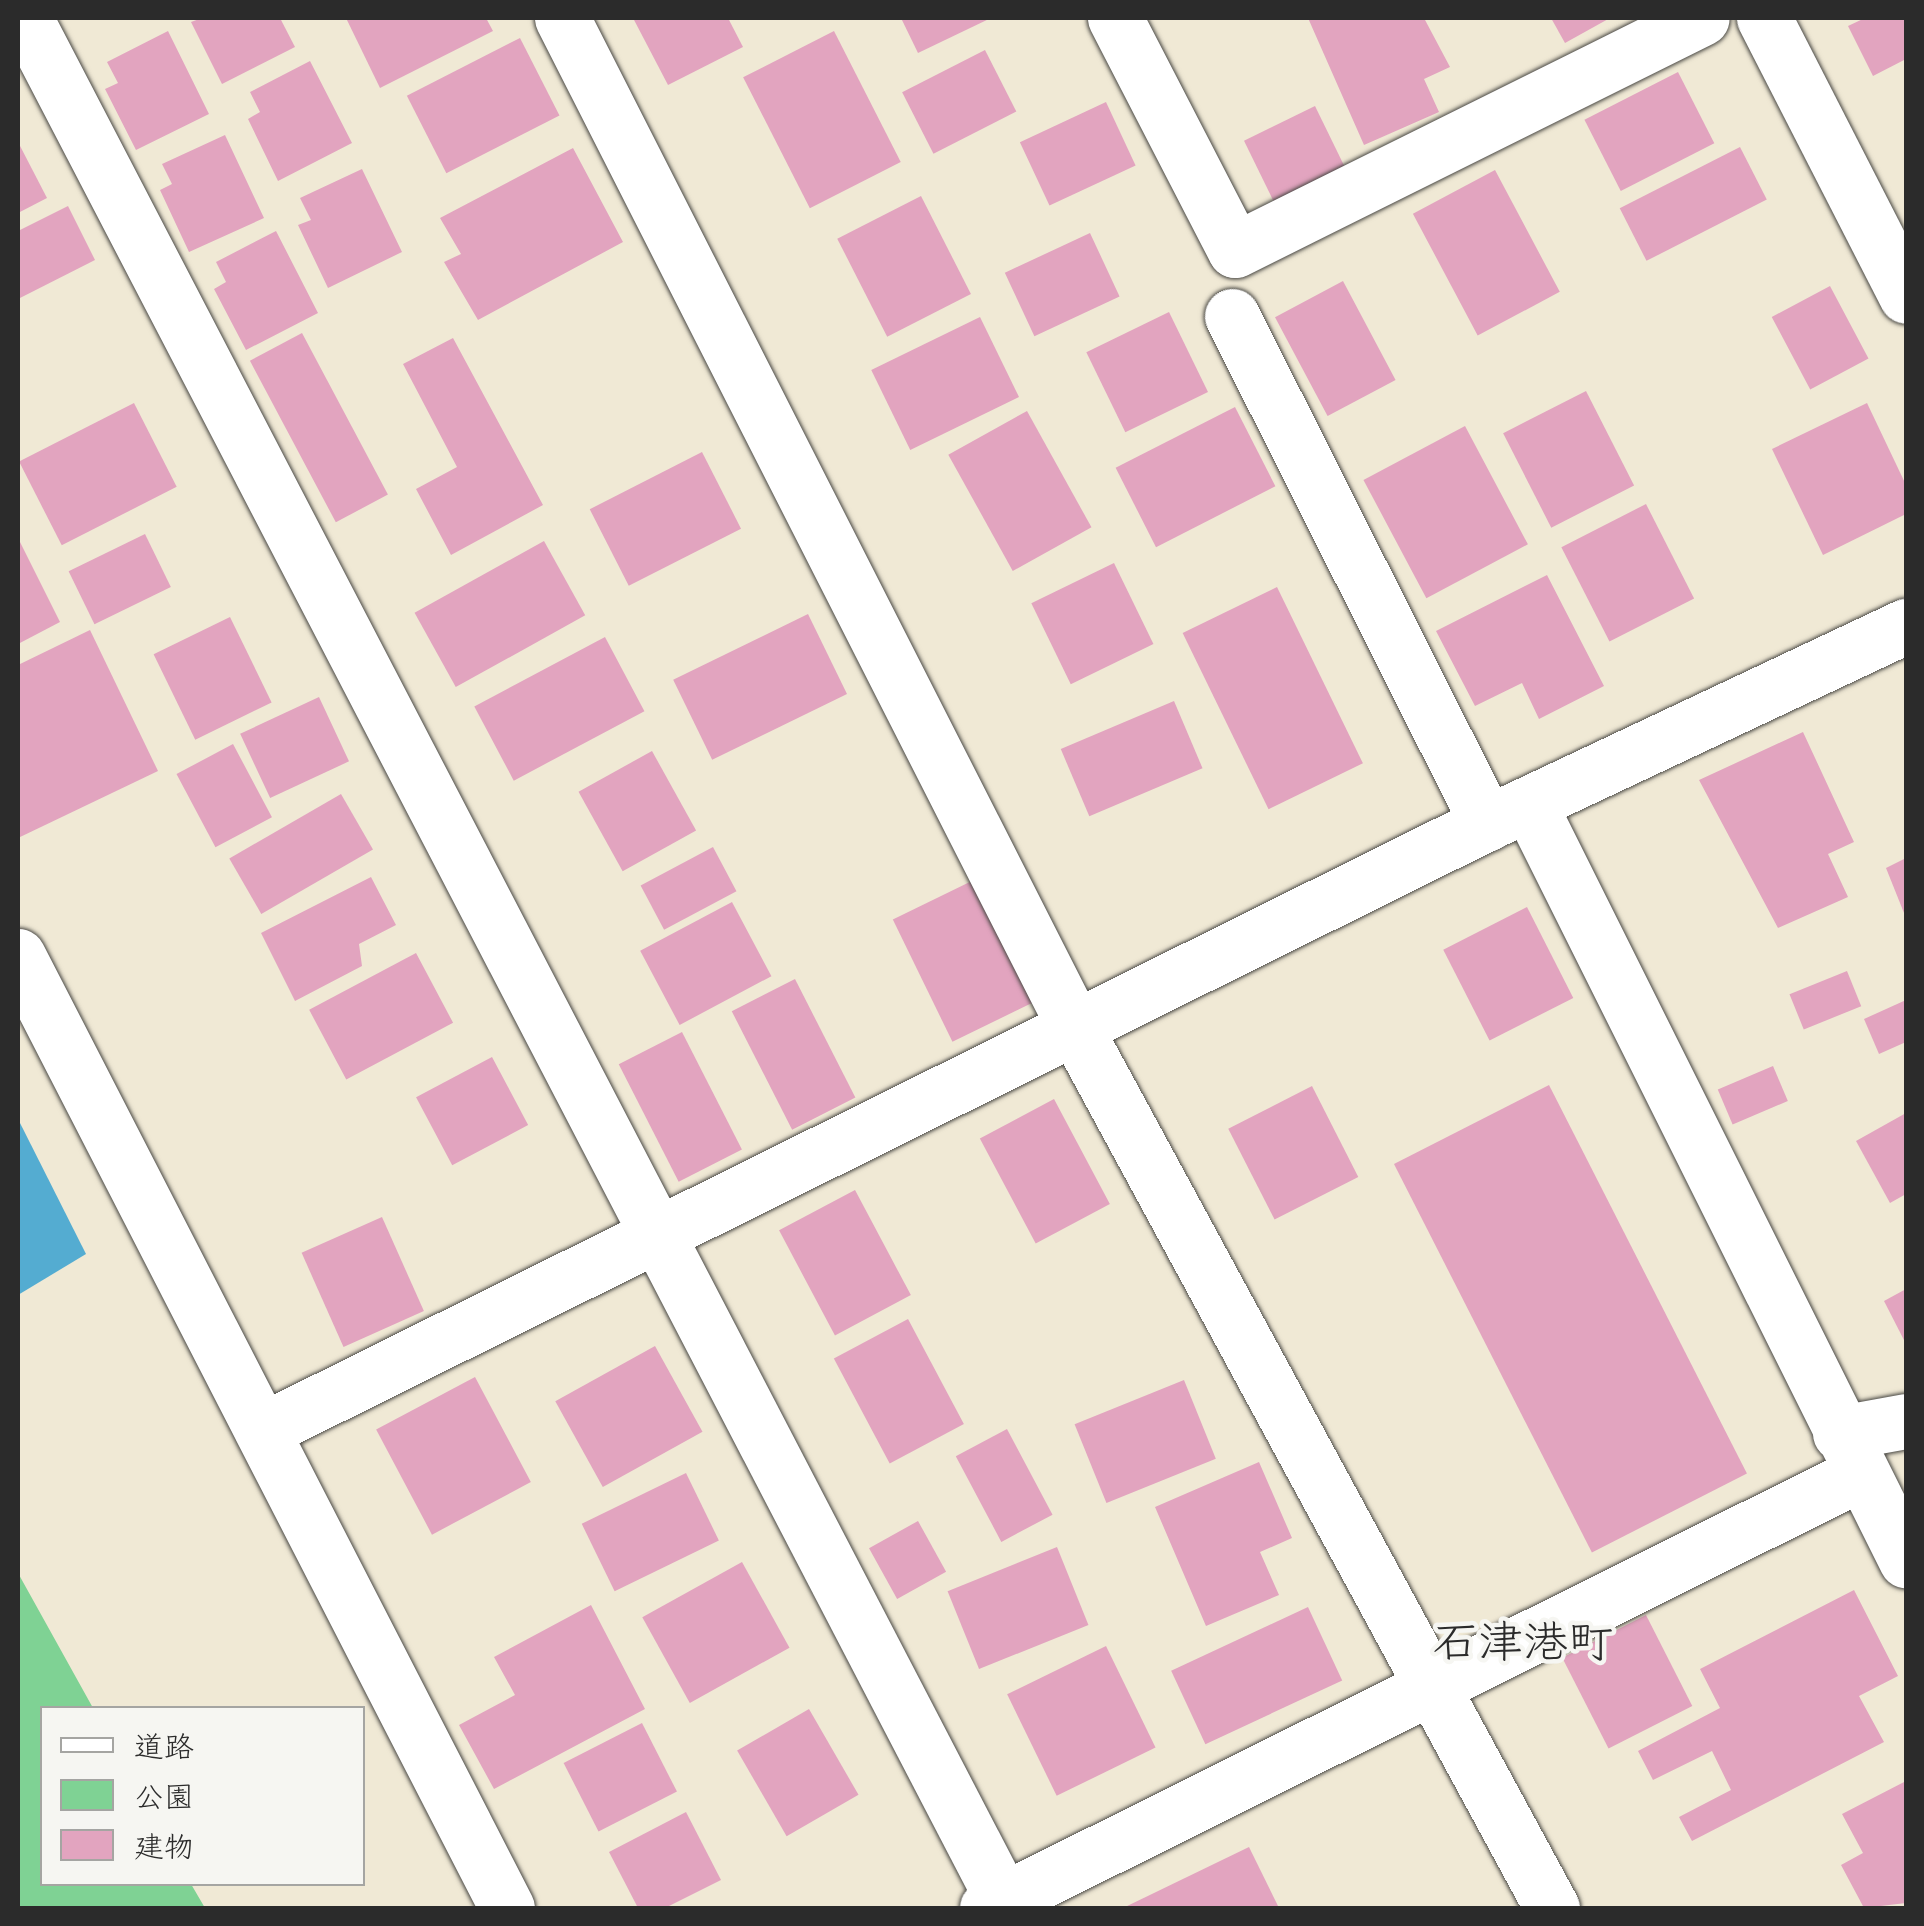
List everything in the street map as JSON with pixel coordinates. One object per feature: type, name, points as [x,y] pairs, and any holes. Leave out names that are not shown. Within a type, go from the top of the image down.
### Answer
[{"type":"street","points":[[25,18],[658,1235],[999,1906],[1437,1686],[1906,1421]]},
{"type":"street","points":[[562,18],[1076,1028],[1437,1686],[1552,1908]]},
{"type":"street","points":[[1114,18],[1235,250],[1702,18]]},
{"type":"street","points":[[1764,18],[1906,296]]},
{"type":"street","points":[[1232,316],[1509,814],[1906,1560]]},
{"type":"street","points":[[263,1430],[1509,814],[1906,626]]},
{"type":"street","points":[[18,956],[507,1908]]},
{"type":"green space","points":[[18,1573],[92,1706],[40,1706],[40,1886],[192,1886],[205,1908],[18,1908]]},
{"type":"water","points":[[18,1119],[86,1254],[18,1295]]},
{"type":"building","points":[[202,18],[280,18],[295,47],[222,84],[191,22]]},
{"type":"building","points":[[346,18],[486,18],[493,31],[380,88]]},
{"type":"building","points":[[633,18],[728,18],[743,47],[668,85]]},
{"type":"building","points":[[901,18],[991,18],[918,53]]},
{"type":"building","points":[[1308,18],[1424,18],[1450,67],[1424,79],[1439,112],[1364,145]]},
{"type":"building","points":[[1551,18],[1610,18],[1565,43]]},
{"type":"building","points":[[1865,18],[1906,18],[1906,59],[1873,76],[1848,26]]},
{"type":"building","points":[[168,31],[209,114],[136,150],[105,89],[118,83],[107,62]]},
{"type":"building","points":[[834,31],[901,162],[810,208],[743,77]]},
{"type":"building","points":[[520,38],[559,116],[446,173],[407,96]]},
{"type":"building","points":[[985,50],[1016,111],[933,154],[902,92]]},
{"type":"building","points":[[310,61],[352,143],[278,181],[248,119],[260,112],[250,92]]},
{"type":"building","points":[[1678,72],[1714,143],[1621,191],[1584,120]]},
{"type":"building","points":[[1106,102],[1136,165],[1049,206],[1020,142]]},
{"type":"building","points":[[1315,106],[1346,170],[1275,204],[1244,141]]},
{"type":"building","points":[[225,135],[264,218],[189,252],[160,190],[172,184],[162,164]]},
{"type":"building","points":[[18,142],[47,198],[18,213]]},
{"type":"building","points":[[1740,147],[1767,200],[1646,261],[1620,208]]},
{"type":"building","points":[[573,148],[623,242],[478,320],[444,262],[461,254],[440,218]]},
{"type":"building","points":[[362,169],[402,252],[328,288],[298,225],[311,220],[300,198]]},
{"type":"building","points":[[1495,170],[1560,292],[1478,336],[1413,214]]},
{"type":"building","points":[[921,196],[971,294],[887,337],[837,239]]},
{"type":"building","points":[[68,206],[95,260],[18,299],[18,231]]},
{"type":"building","points":[[276,231],[318,313],[246,350],[214,289],[226,282],[216,262]]},
{"type":"building","points":[[1090,233],[1120,296],[1034,336],[1005,273]]},
{"type":"building","points":[[1343,281],[1396,380],[1328,416],[1275,317]]},
{"type":"building","points":[[1830,286],[1868,358],[1810,389],[1772,317]]},
{"type":"building","points":[[1169,312],[1208,392],[1125,432],[1086,352]]},
{"type":"building","points":[[980,317],[1019,397],[910,450],[871,370]]},
{"type":"building","points":[[302,333],[388,495],[336,522],[250,361]]},
{"type":"building","points":[[453,338],[543,505],[451,555],[416,489],[457,467],[403,364]]},
{"type":"building","points":[[1586,391],[1634,485],[1551,528],[1503,433]]},
{"type":"building","points":[[134,403],[177,487],[62,545],[19,462]]},
{"type":"building","points":[[1867,403],[1906,485],[1906,514],[1823,555],[1772,449]]},
{"type":"building","points":[[1235,407],[1275,486],[1156,547],[1116,468]]},
{"type":"building","points":[[1027,411],[1091,527],[1013,571],[948,455]]},
{"type":"building","points":[[1465,426],[1528,544],[1426,598],[1363,480]]},
{"type":"building","points":[[702,452],[741,529],[629,586],[590,509]]},
{"type":"building","points":[[1646,504],[1694,598],[1609,642],[1561,547]]},
{"type":"building","points":[[145,534],[171,587],[94,624],[69,571]]},
{"type":"building","points":[[18,538],[60,622],[18,644]]},
{"type":"building","points":[[544,541],[585,615],[456,687],[415,613]]},
{"type":"building","points":[[1114,563],[1153,644],[1071,684],[1031,603]]},
{"type":"building","points":[[1547,575],[1604,686],[1539,719],[1522,683],[1475,706],[1436,631]]},
{"type":"building","points":[[1277,587],[1363,763],[1269,809],[1183,633]]},
{"type":"building","points":[[808,614],[847,694],[712,760],[673,680]]},
{"type":"building","points":[[230,617],[272,702],[195,740],[154,654]]},
{"type":"building","points":[[90,630],[158,771],[18,838],[18,665]]},
{"type":"building","points":[[605,637],[644,711],[514,781],[474,706]]},
{"type":"building","points":[[319,697],[349,761],[270,798],[240,734]]},
{"type":"building","points":[[1174,701],[1203,768],[1089,816],[1061,749]]},
{"type":"building","points":[[1803,732],[1854,842],[1828,854],[1848,897],[1778,928],[1699,780]]},
{"type":"building","points":[[233,744],[272,817],[215,847],[176,774]]},
{"type":"building","points":[[652,751],[696,831],[623,871],[579,792]]},
{"type":"building","points":[[341,794],[373,849],[261,914],[229,858]]},
{"type":"building","points":[[713,847],[736,891],[664,930],[641,885]]},
{"type":"building","points":[[1906,858],[1906,918],[1886,868]]},
{"type":"building","points":[[371,877],[396,925],[359,944],[362,966],[295,1001],[261,933]]},
{"type":"building","points":[[980,877],[1040,999],[952,1042],[893,920]]},
{"type":"building","points":[[732,902],[771,976],[680,1025],[640,951]]},
{"type":"building","points":[[1527,907],[1573,998],[1490,1041],[1443,950]]},
{"type":"building","points":[[416,953],[453,1023],[346,1080],[309,1010]]},
{"type":"building","points":[[1847,971],[1861,1006],[1804,1029],[1790,994]]},
{"type":"building","points":[[795,979],[855,1098],[792,1130],[732,1011]]},
{"type":"building","points":[[1906,1000],[1906,1042],[1879,1054],[1864,1019]]},
{"type":"building","points":[[682,1032],[742,1150],[679,1182],[619,1064]]},
{"type":"building","points":[[492,1057],[528,1125],[452,1165],[416,1097]]},
{"type":"building","points":[[1773,1066],[1788,1101],[1733,1124],[1718,1089]]},
{"type":"building","points":[[1549,1085],[1747,1473],[1592,1552],[1394,1164]]},
{"type":"building","points":[[1312,1086],[1358,1177],[1275,1220],[1228,1129]]},
{"type":"building","points":[[1054,1099],[1110,1204],[1036,1244],[980,1138]]},
{"type":"building","points":[[1906,1113],[1906,1194],[1890,1203],[1856,1141]]},
{"type":"building","points":[[855,1190],[911,1295],[835,1335],[779,1230]]},
{"type":"building","points":[[382,1217],[424,1311],[344,1347],[302,1253]]},
{"type":"building","points":[[1906,1289],[1906,1344],[1884,1301]]},
{"type":"building","points":[[908,1319],[964,1424],[890,1464],[834,1358]]},
{"type":"building","points":[[655,1346],[703,1432],[603,1487],[555,1401]]},
{"type":"building","points":[[475,1377],[531,1482],[432,1535],[376,1430]]},
{"type":"building","points":[[1184,1380],[1216,1459],[1106,1503],[1075,1424]]},
{"type":"building","points":[[1007,1429],[1053,1515],[1001,1542],[956,1456]]},
{"type":"building","points":[[1259,1462],[1292,1538],[1260,1552],[1279,1595],[1206,1626],[1155,1507]]},
{"type":"building","points":[[686,1473],[719,1540],[615,1591],[582,1524]]},
{"type":"building","points":[[918,1521],[946,1572],[897,1599],[869,1548]]},
{"type":"building","points":[[1057,1547],[1088,1625],[979,1669],[948,1591]]},
{"type":"building","points":[[742,1562],[790,1648],[690,1703],[642,1617]]},
{"type":"building","points":[[1854,1590],[1898,1676],[1859,1696],[1884,1742],[1692,1841],[1679,1817],[1731,1790],[1712,1751],[1653,1780],[1638,1751],[1720,1708],[1700,1669]]},
{"type":"building","points":[[591,1605],[645,1709],[494,1789],[459,1725],[515,1695],[494,1657]]},
{"type":"building","points":[[1308,1607],[1342,1680],[1205,1744],[1171,1671]]},
{"type":"building","points":[[1646,1615],[1692,1706],[1609,1749],[1562,1658]]},
{"type":"building","points":[[1106,1646],[1156,1748],[1057,1796],[1007,1694]]},
{"type":"building","points":[[809,1709],[858,1795],[787,1836],[737,1750]]},
{"type":"building","points":[[642,1723],[677,1792],[599,1832],[564,1763]]},
{"type":"building","points":[[1906,1781],[1906,1903],[1864,1908],[1841,1865],[1863,1853],[1842,1814]]},
{"type":"building","points":[[686,1812],[721,1880],[665,1908],[638,1908],[609,1852]]},
{"type":"building","points":[[1249,1847],[1279,1908],[1123,1908]]},
{"type":"district","name":"石津港町","points":[[1523,1645]]}]
